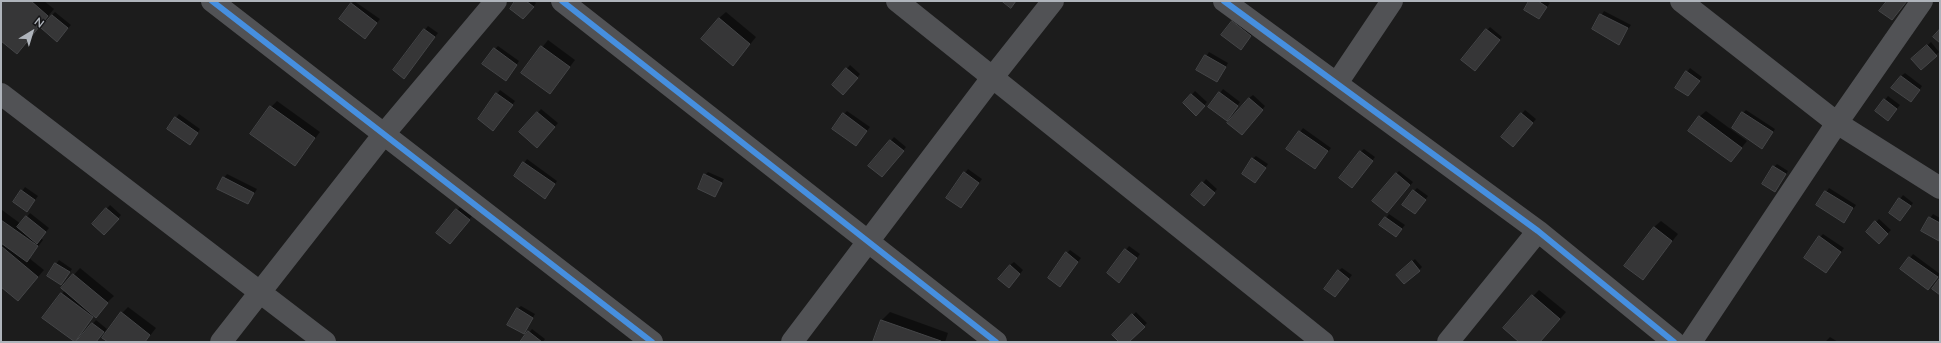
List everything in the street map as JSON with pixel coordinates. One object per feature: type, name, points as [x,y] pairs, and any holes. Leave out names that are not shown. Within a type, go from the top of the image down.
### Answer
[{"type":"street","points":[[212,1],[652,342]]},
{"type":"street","points":[[221,342],[384,134],[496,1]]},
{"type":"street","points":[[562,1],[996,342]]},
{"type":"street","points":[[897,1],[1324,342]]},
{"type":"street","points":[[792,342],[992,78],[1053,1]]},
{"type":"street","points":[[1224,1],[1538,231],[1674,342]]},
{"type":"street","points":[[1337,83],[1392,1]]},
{"type":"street","points":[[1681,1],[1837,123],[1940,188]]},
{"type":"street","points":[[1691,342],[1837,123],[1922,1]]},
{"type":"street","points":[[1,94],[325,342]]},
{"type":"street","points":[[1448,342],[1538,231]]},
{"type":"building","points":[[1,1],[31,1],[48,16],[17,54],[1,41]]},
{"type":"building","points":[[515,1],[526,1],[534,7],[523,19],[510,9]]},
{"type":"building","points":[[1002,1],[1016,1],[1011,8]]},
{"type":"building","points":[[1529,1],[1538,1],[1547,7],[1539,19],[1524,10]]},
{"type":"building","points":[[1887,1],[1907,1],[1892,20],[1879,11]]},
{"type":"building","points":[[351,3],[377,23],[365,39],[339,19]]},
{"type":"building","points":[[1600,14],[1628,28],[1619,45],[1592,29]]},
{"type":"building","points":[[52,15],[68,28],[57,42],[41,28]]},
{"type":"building","points":[[719,18],[750,44],[733,66],[701,39]]},
{"type":"building","points":[[1232,21],[1251,36],[1241,50],[1221,35]]},
{"type":"building","points":[[424,29],[435,37],[404,79],[393,70]]},
{"type":"building","points":[[1486,29],[1500,40],[1475,71],[1461,60]]},
{"type":"building","points":[[1940,29],[1940,43],[1933,37]]},
{"type":"building","points":[[1927,45],[1937,56],[1921,70],[1911,59]]},
{"type":"building","points":[[541,46],[570,67],[550,94],[521,73]]},
{"type":"building","points":[[494,48],[517,65],[506,81],[482,64]]},
{"type":"building","points":[[1205,55],[1226,67],[1217,82],[1196,70]]},
{"type":"building","points":[[846,68],[858,78],[843,95],[832,85]]},
{"type":"building","points":[[1686,71],[1700,81],[1688,96],[1675,88]]},
{"type":"building","points":[[1901,76],[1920,90],[1911,102],[1891,88]]},
{"type":"building","points":[[1219,92],[1238,106],[1227,121],[1208,107]]},
{"type":"building","points":[[496,93],[513,105],[493,131],[478,119]]},
{"type":"building","points":[[1191,94],[1205,106],[1196,116],[1183,103]]},
{"type":"building","points":[[1249,98],[1263,110],[1242,135],[1227,123]]},
{"type":"building","points":[[1884,99],[1897,109],[1888,121],[1875,111]]},
{"type":"building","points":[[270,106],[315,138],[295,166],[250,134]]},
{"type":"building","points":[[537,112],[555,127],[537,148],[519,132]]},
{"type":"building","points":[[1742,112],[1773,132],[1762,149],[1732,128]]},
{"type":"building","points":[[843,113],[867,131],[856,146],[832,129]]},
{"type":"building","points":[[1521,113],[1533,123],[1513,147],[1501,137]]},
{"type":"building","points":[[1699,116],[1742,148],[1731,162],[1688,131]]},
{"type":"building","points":[[175,117],[198,133],[190,145],[167,129]]},
{"type":"building","points":[[1299,131],[1328,151],[1315,169],[1286,149]]},
{"type":"building","points":[[890,140],[904,151],[882,177],[868,166]]},
{"type":"building","points":[[1360,151],[1373,161],[1352,188],[1339,178]]},
{"type":"building","points":[[1252,158],[1266,168],[1255,183],[1242,174]]},
{"type":"building","points":[[523,162],[555,184],[545,199],[514,176]]},
{"type":"building","points":[[1773,166],[1786,174],[1775,192],[1762,184]]},
{"type":"building","points":[[964,172],[979,183],[961,208],[946,198]]},
{"type":"building","points":[[1396,173],[1410,185],[1387,213],[1372,201]]},
{"type":"building","points":[[704,174],[722,183],[715,197],[698,189]]},
{"type":"building","points":[[223,177],[254,193],[248,204],[217,189]]},
{"type":"building","points":[[1202,182],[1215,193],[1204,206],[1191,195]]},
{"type":"building","points":[[21,190],[35,200],[27,212],[13,202]]},
{"type":"building","points":[[1413,190],[1426,200],[1415,214],[1402,205]]},
{"type":"building","points":[[1825,191],[1853,208],[1844,223],[1816,205]]},
{"type":"building","points":[[1899,198],[1911,206],[1900,221],[1889,213]]},
{"type":"building","points":[[106,208],[119,219],[104,235],[92,224]]},
{"type":"building","points":[[456,209],[470,220],[450,244],[436,233]]},
{"type":"building","points":[[26,216],[46,232],[37,244],[17,227]]},
{"type":"building","points":[[1385,217],[1402,229],[1396,237],[1379,225]]},
{"type":"building","points":[[1929,217],[1940,223],[1939,241],[1921,231]]},
{"type":"building","points":[[1,220],[38,246],[27,262],[1,243]]},
{"type":"building","points":[[1875,221],[1888,234],[1879,244],[1866,232]]},
{"type":"building","points":[[1654,227],[1672,241],[1643,280],[1624,266]]},
{"type":"building","points":[[1819,236],[1841,252],[1826,273],[1804,258]]},
{"type":"building","points":[[1,246],[38,277],[18,301],[1,287]]},
{"type":"building","points":[[1125,249],[1137,258],[1119,283],[1107,273]]},
{"type":"building","points":[[1066,252],[1078,262],[1060,287],[1048,278]]},
{"type":"building","points":[[1909,257],[1938,277],[1928,290],[1900,269]]},
{"type":"building","points":[[1412,261],[1420,271],[1404,284],[1396,275]]},
{"type":"building","points":[[55,263],[70,272],[61,285],[47,276]]},
{"type":"building","points":[[1010,265],[1020,274],[1009,288],[998,279]]},
{"type":"building","points":[[1338,270],[1349,279],[1335,297],[1324,289]]},
{"type":"building","points":[[73,274],[108,303],[96,318],[61,288]]},
{"type":"building","points":[[1940,278],[1940,295],[1932,289]]},
{"type":"building","points":[[61,293],[93,317],[75,342],[42,318]]},
{"type":"building","points":[[1532,295],[1560,319],[1540,342],[1519,342],[1503,328]]},
{"type":"building","points":[[517,308],[533,318],[524,334],[507,325]]},
{"type":"building","points":[[121,312],[150,335],[145,342],[108,342],[102,338]]},
{"type":"building","points":[[1132,314],[1145,327],[1129,342],[1119,342],[1112,335]]},
{"type":"building","points":[[881,320],[941,341],[941,342],[873,342]]},
{"type":"building","points":[[92,323],[104,332],[96,342],[76,342]]},
{"type":"building","points":[[528,331],[542,342],[520,342]]},
{"type":"cycle path","points":[[212,1],[652,342]]},
{"type":"cycle path","points":[[562,1],[996,342]]},
{"type":"cycle path","points":[[1224,1],[1538,231],[1674,342]]}]
